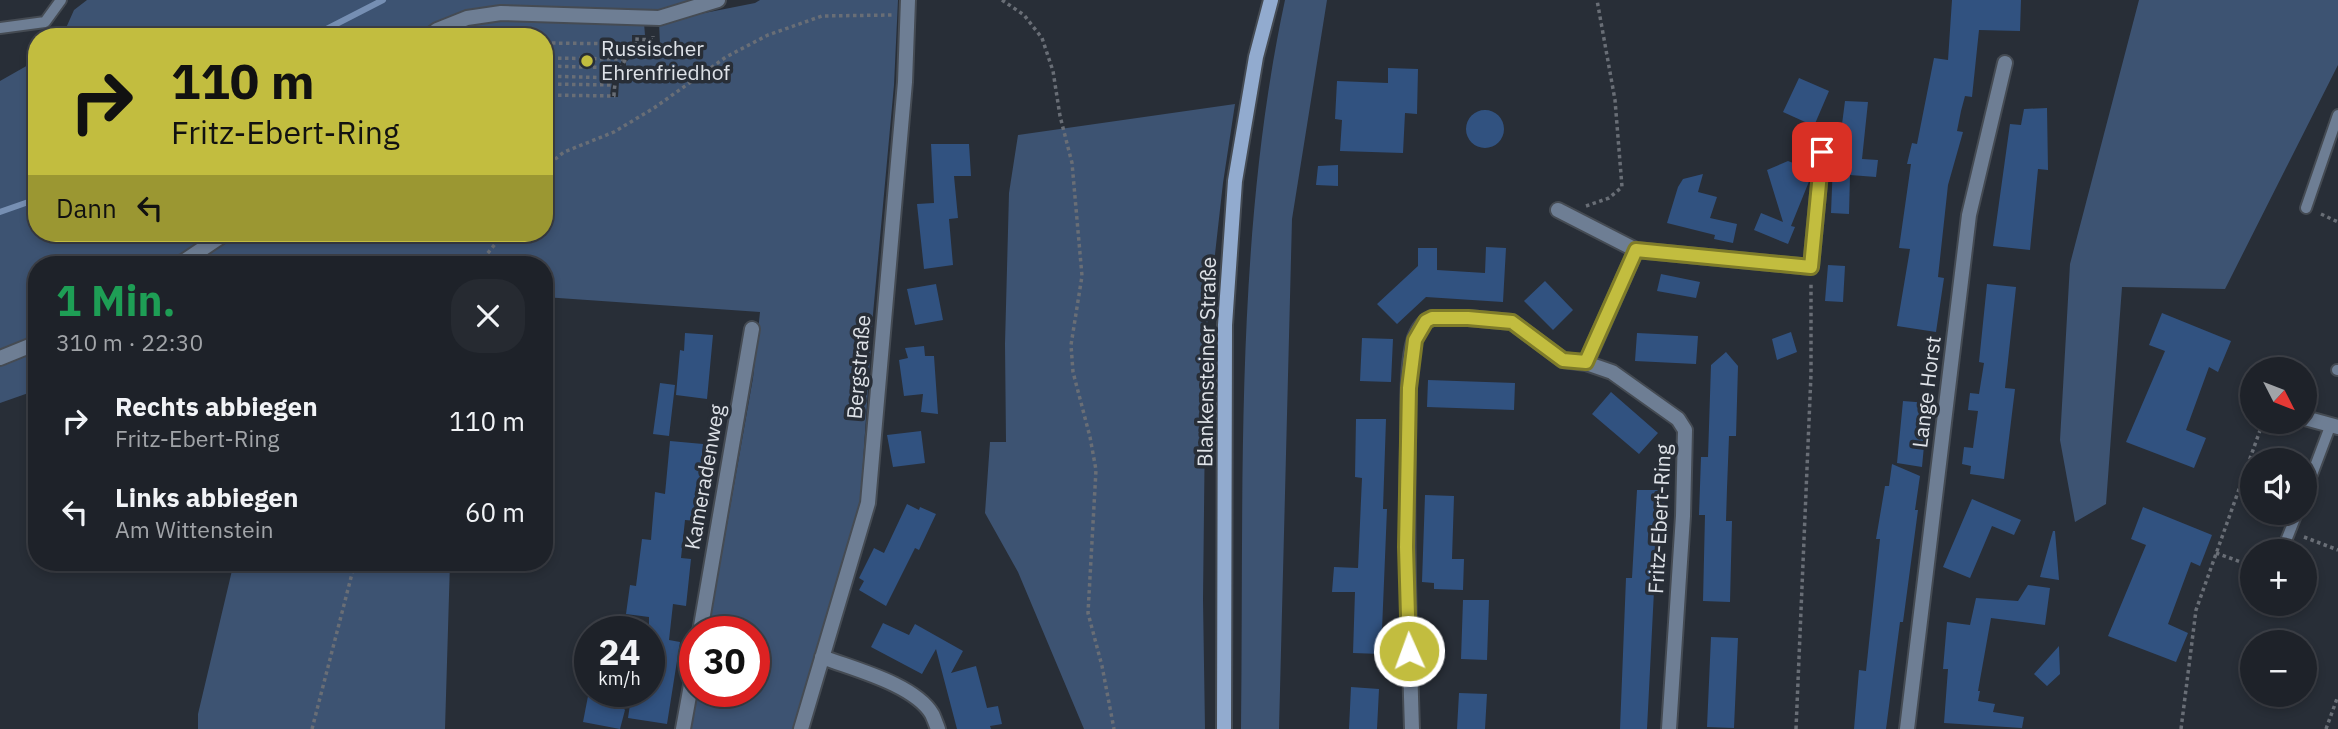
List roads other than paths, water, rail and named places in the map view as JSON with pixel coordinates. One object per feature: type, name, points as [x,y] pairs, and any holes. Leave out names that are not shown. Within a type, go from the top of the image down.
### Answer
[{"type":"main road","name":"Blankensteiner Straße","points":[[1224,729],[1225,325],[1236,181],[1256,57],[1270,0]]},
{"type":"street","points":[[442,28],[467,18],[501,13],[659,18],[718,0]]},
{"type":"street","name":"Bergstraße","points":[[801,729],[868,503],[905,82],[908,7]]},
{"type":"street","name":"Lange Horst","points":[[1907,729],[1969,215],[2005,63]]},
{"type":"street","points":[[1558,210],[1636,250],[1811,267],[1822,152]]},
{"type":"street","points":[[192,256],[213,242]]},
{"type":"street","points":[[1586,362],[1636,250]]},
{"type":"street","name":"Fritz-Ebert-Ring","points":[[1412,729],[1406,547],[1409,388],[1413,347],[1418,332],[1426,321],[1432,318],[1512,322],[1563,360],[1586,362],[1612,372],[1678,419],[1685,430],[1683,516],[1669,729]]},
{"type":"street","name":"Kameradenweg","points":[[703,616],[752,329]]},
{"type":"street","points":[[0,358],[28,347]]},
{"type":"street","points":[[2317,421],[2335,426]]},
{"type":"street","points":[[822,657],[901,687],[918,698],[932,713],[938,729]]},
{"type":"street","points":[[683,729],[687,707]]},
{"type":"lane","points":[[0,28],[45,22],[61,0]]},
{"type":"lane","points":[[2306,208],[2338,115]]},
{"type":"lane","points":[[2317,466],[2335,426]]},
{"type":"waterway","points":[[329,28],[383,0]]},
{"type":"waterway","points":[[0,212],[28,202]]},
{"type":"place","name":"Russischer Ehrenfriedhof","points":[[587,61]]}]
